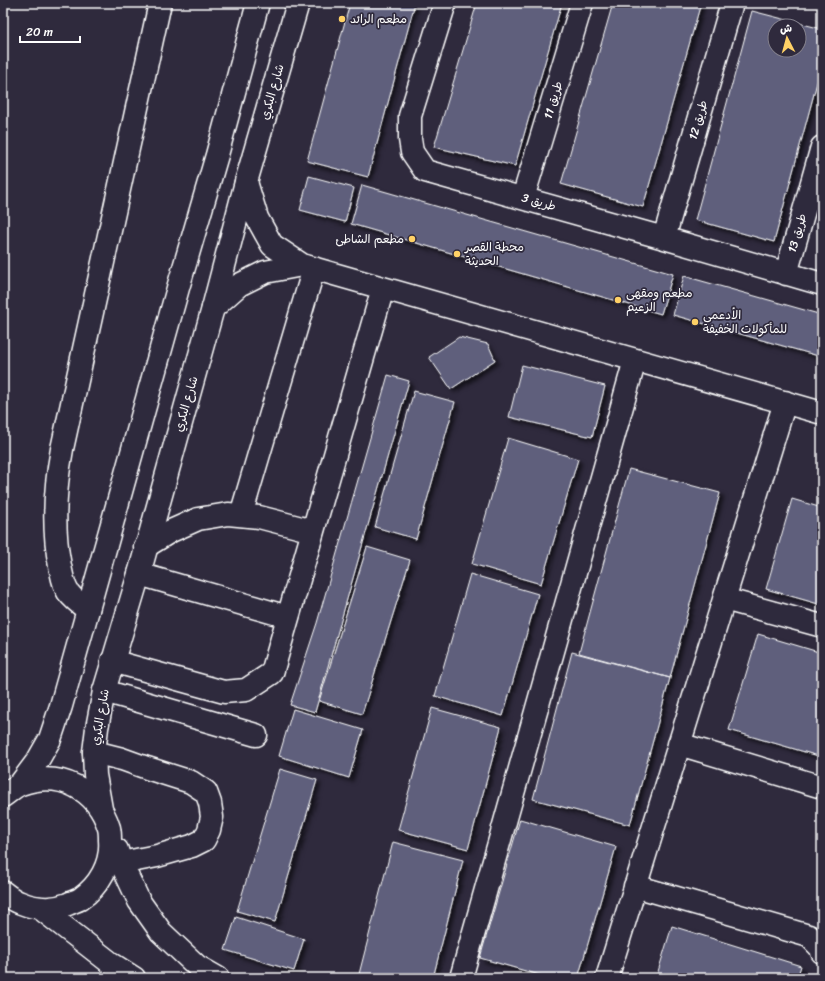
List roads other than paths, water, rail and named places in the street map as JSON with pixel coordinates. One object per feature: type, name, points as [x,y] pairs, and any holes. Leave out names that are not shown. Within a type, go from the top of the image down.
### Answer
[{"type":"street","points":[[88,610],[77,602],[68,591],[62,578],[58,554],[56,525],[55,500],[57,475],[160,3]]},
{"type":"street","points":[[11,790],[38,760],[50,740],[61,706],[258,3]]},
{"type":"street","name":"شارع البكري","points":[[101,809],[95,775],[94,752],[104,691],[213,308],[246,182],[298,3]]},
{"type":"street","name":"طريق 3","points":[[445,3],[410,116],[410,139],[412,152],[425,171],[822,284]]},
{"type":"street","name":"طريق 11","points":[[523,198],[582,3]]},
{"type":"street","name":"طريق 12","points":[[664,238],[732,3]]},
{"type":"street","name":"طريق 13","points":[[786,274],[822,147]]},
{"type":"street","points":[[246,182],[257,218],[272,244],[308,266],[822,413]]},
{"type":"street","points":[[213,308],[239,285],[265,272],[308,266]]},
{"type":"street","points":[[241,515],[308,266]]},
{"type":"street","points":[[112,661],[224,692],[246,690],[272,673],[383,288]]},
{"type":"street","points":[[461,978],[635,360]]},
{"type":"street","points":[[607,978],[785,402]]},
{"type":"street","points":[[145,547],[171,531],[198,519],[228,514],[259,517],[313,531]]},
{"type":"street","points":[[138,574],[288,617]]},
{"type":"street","points":[[724,599],[822,626]]},
{"type":"street","points":[[104,691],[256,735]]},
{"type":"street","points":[[679,744],[822,787]]},
{"type":"street","points":[[94,752],[122,759],[191,782],[206,792],[210,803],[212,817],[209,830],[204,840],[192,846],[157,856],[121,863]]},
{"type":"street","points":[[11,790],[42,779],[65,782],[86,792],[101,809],[121,863],[139,901],[161,932],[197,966],[218,978]]},
{"type":"street","points":[[3,892],[20,903],[40,908],[60,907],[79,900],[95,887],[106,870],[111,850],[110,830]]},
{"type":"street","points":[[635,886],[809,936],[821,948],[822,952]]},
{"type":"street","points":[[40,908],[112,964],[134,978]]},
{"type":"place","name":"مطعم الرائد","points":[[342,19]]},
{"type":"place","name":"مطعم الشاطئ","points":[[412,239]]},
{"type":"place","name":"محطة القصر الحديثة","points":[[457,254]]},
{"type":"place","name":"مطعم ومقهى الزعيم","points":[[618,300]]},
{"type":"place","name":"الأدعمي للمأكولات الخفيفة","points":[[695,322]]}]
